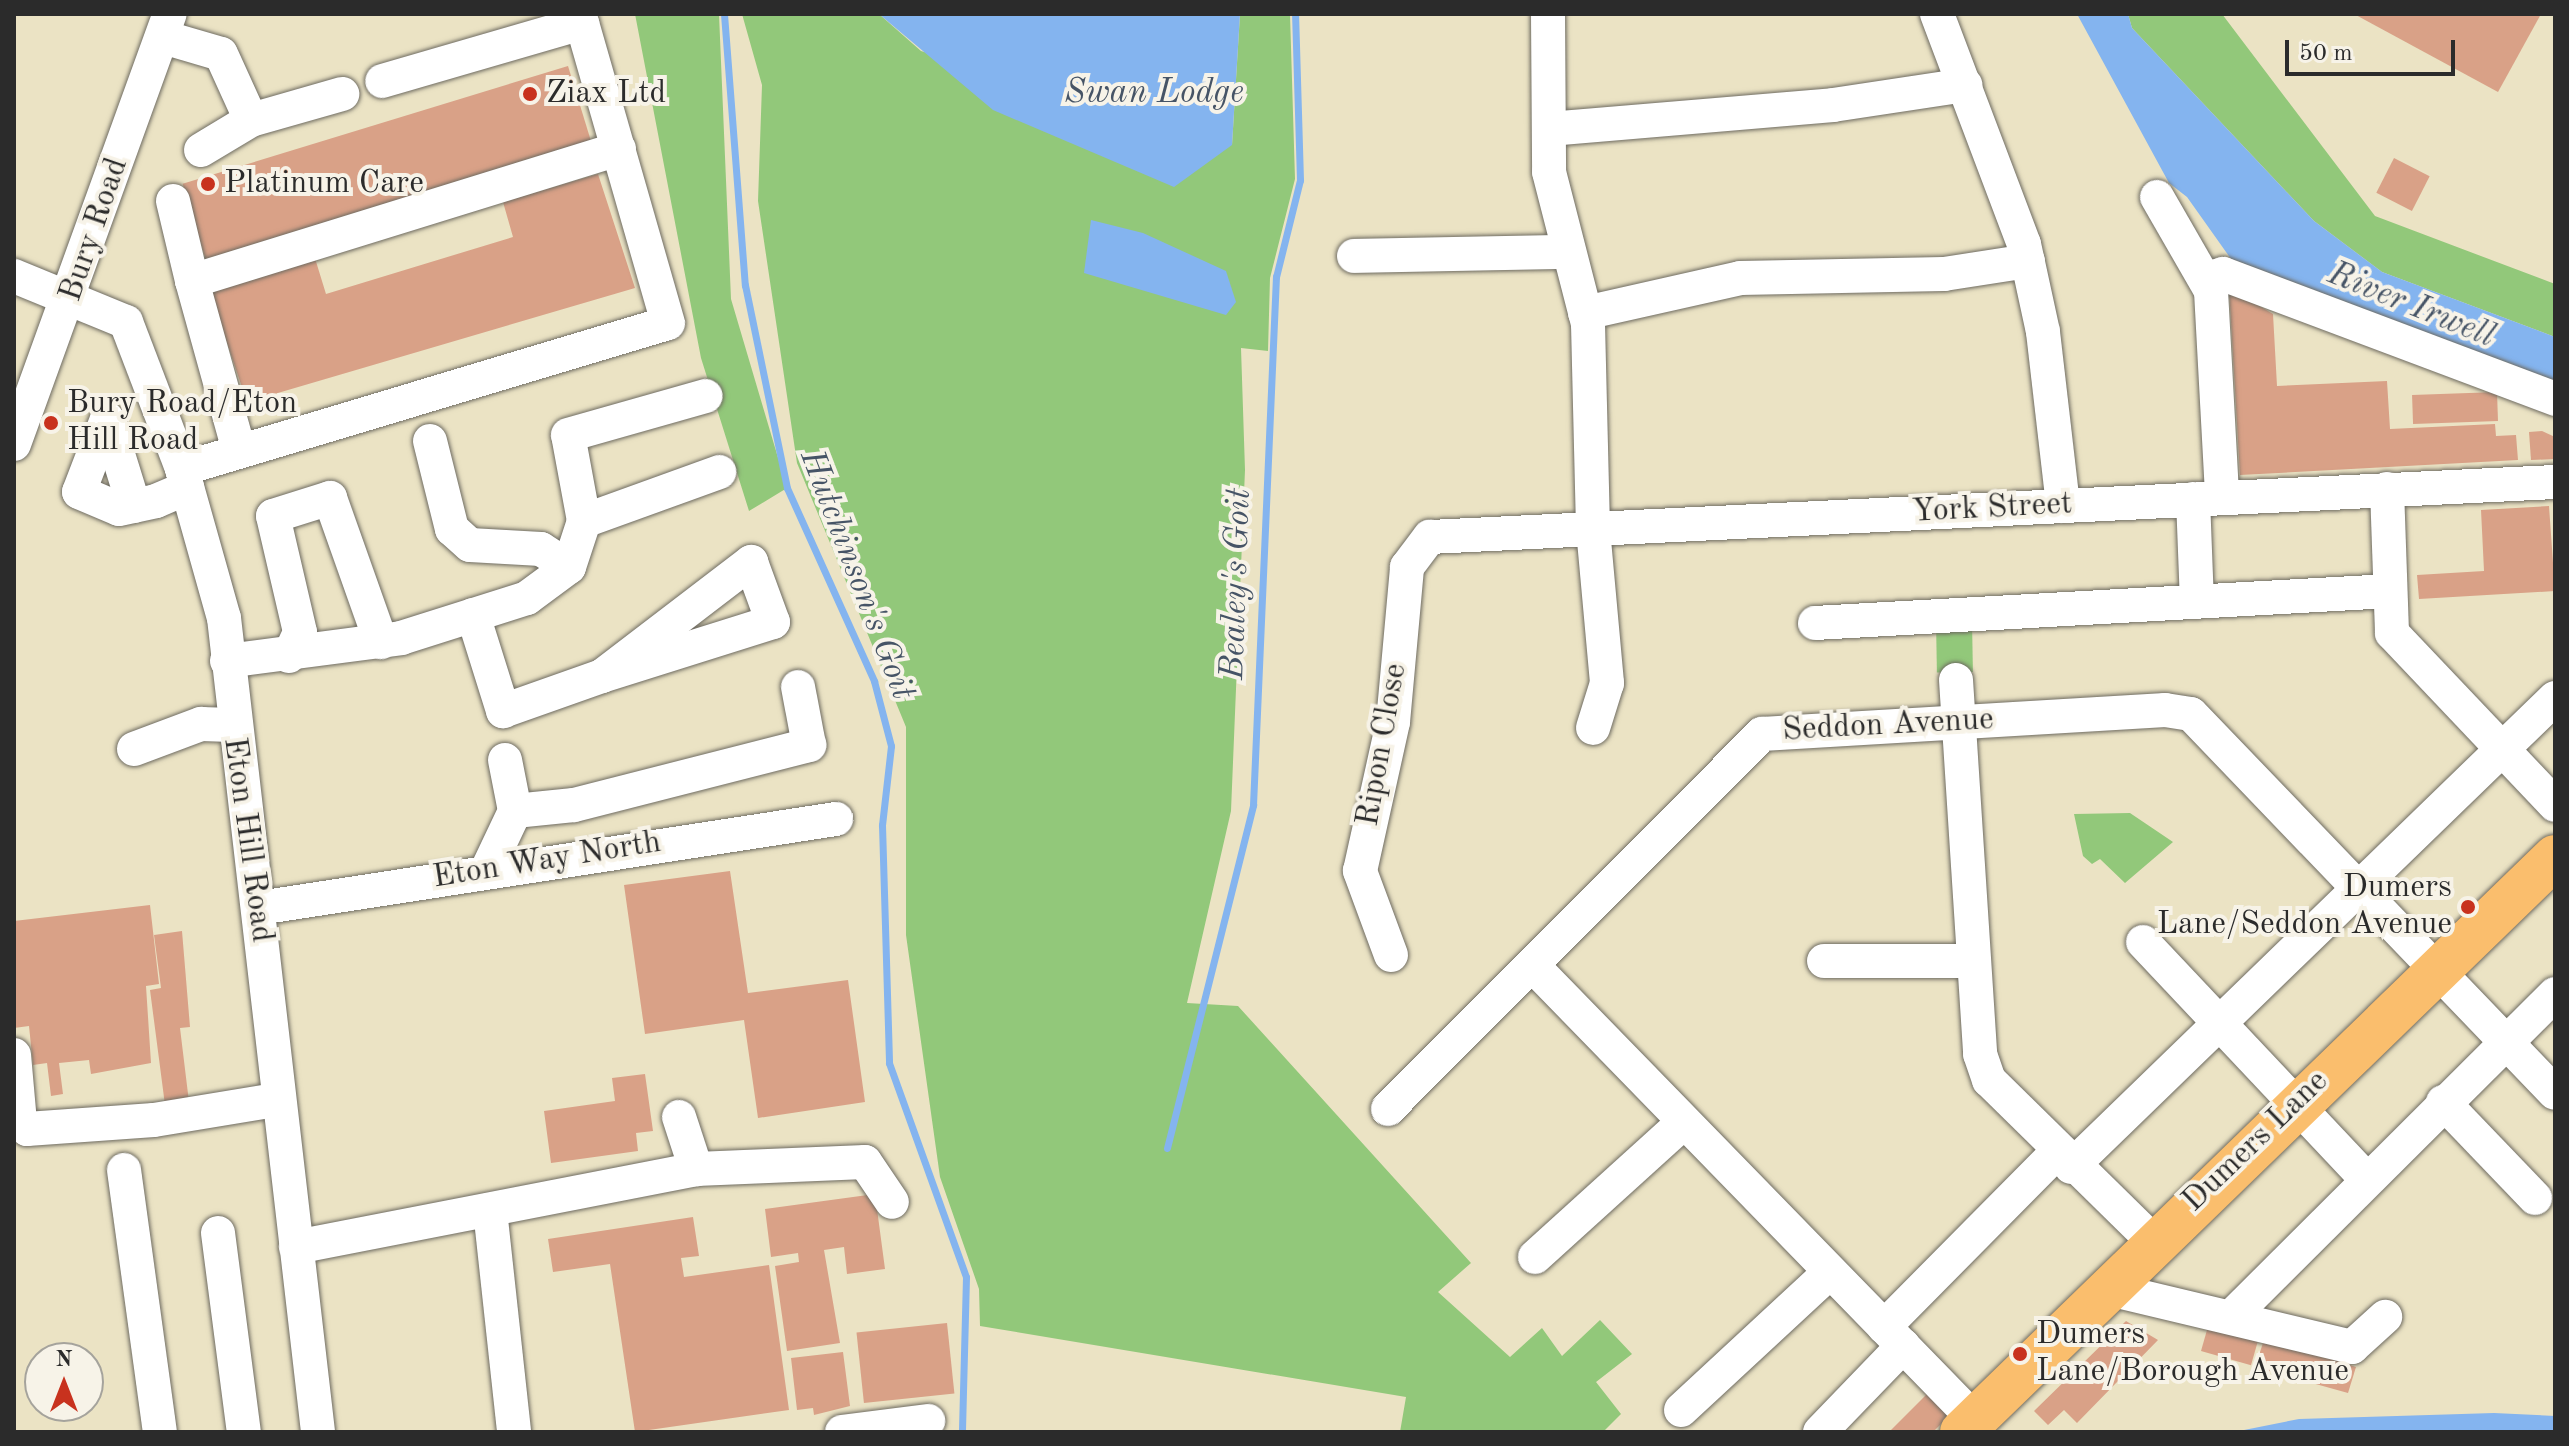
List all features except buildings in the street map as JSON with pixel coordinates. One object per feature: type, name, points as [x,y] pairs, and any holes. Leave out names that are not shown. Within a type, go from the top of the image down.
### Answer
[{"type":"main road","name":"Dumers Lane","points":[[1968,1426],[2109,1289],[2153,1241],[2555,857]]},
{"type":"street","points":[[1548,14],[1549,172],[1566,252],[1585,313],[1593,529],[1607,683],[1593,728]]},
{"type":"street","points":[[1937,14],[2028,261],[2063,506]]},
{"type":"street","points":[[134,506],[239,451],[668,323],[582,23],[382,81]]},
{"type":"street","points":[[166,25],[221,54],[251,120]]},
{"type":"street","name":"Bury Road","points":[[14,444],[71,301],[166,25]]},
{"type":"street","points":[[1549,129],[1833,105],[1965,85]]},
{"type":"street","points":[[201,150],[251,120],[342,94]]},
{"type":"street","points":[[192,281],[619,149]]},
{"type":"street","points":[[2157,197],[2207,279],[2207,498],[2197,602]]},
{"type":"street","points":[[173,201],[239,451]]},
{"type":"street","points":[[1354,256],[1566,252]]},
{"type":"street","points":[[1585,313],[1740,278],[1944,274],[2028,261]]},
{"type":"street","points":[[2207,279],[2223,274],[2555,399]]},
{"type":"street","name":"Eton Hill Road","points":[[14,276],[71,301],[104,307],[126,322],[184,478],[224,618],[232,725],[259,908],[275,1100],[318,1432]]},
{"type":"street","points":[[227,661],[289,656],[381,642],[527,598],[569,567],[584,521],[568,435],[706,396]]},
{"type":"street","points":[[430,441],[452,529],[470,545],[541,549],[569,567]]},
{"type":"street","points":[[584,521],[719,472]]},
{"type":"street","name":"York Street","points":[[1430,537],[2555,482]]},
{"type":"street","points":[[2387,489],[2392,633],[2401,649],[2555,805]]},
{"type":"street","points":[[289,656],[300,632],[273,516],[330,498],[381,642]]},
{"type":"street","name":"Ripon Close","points":[[1391,955],[1360,871],[1393,722],[1407,567],[1430,537]]},
{"type":"street","points":[[473,615],[503,711],[773,622],[751,562],[602,676]]},
{"type":"street","points":[[1815,623],[2390,591]]},
{"type":"street","points":[[1956,680],[1969,961],[1989,1080],[2064,1159],[2153,1241]]},
{"type":"street","points":[[515,811],[574,805],[809,745],[798,687]]},
{"type":"street","points":[[1820,1432],[1893,1337],[2064,1159],[2220,1026],[2358,886],[2555,698]]},
{"type":"street","name":"Seddon Avenue","points":[[1388,1109],[1535,968],[1762,734],[1959,722],[2191,714],[2555,1093]]},
{"type":"street","points":[[134,749],[201,724],[232,725]]},
{"type":"street","points":[[487,870],[515,811],[505,760]]},
{"type":"street","name":"Eton Way North","points":[[259,908],[487,870],[836,819]]},
{"type":"street","points":[[2143,942],[2294,1106],[2367,1180]]},
{"type":"street","points":[[1824,961],[1969,961]]},
{"type":"street","points":[[1535,968],[1893,1337],[1968,1426]]},
{"type":"street","points":[[2232,1316],[2504,1041],[2555,994]]},
{"type":"street","points":[[14,1055],[20,1122],[27,1129],[154,1120],[275,1100]]},
{"type":"street","points":[[2443,1102],[2535,1198]]},
{"type":"street","points":[[679,1117],[696,1169]]},
{"type":"street","points":[[1535,1257],[1684,1122]]},
{"type":"street","points":[[296,1247],[696,1169],[865,1162],[892,1202]]},
{"type":"street","points":[[124,1170],[160,1432]]},
{"type":"street","points":[[490,1210],[514,1431]]},
{"type":"street","points":[[218,1233],[244,1432]]},
{"type":"street","points":[[1681,1410],[1830,1272]]},
{"type":"street","points":[[2109,1289],[2352,1347],[2385,1317]]},
{"type":"street","points":[[842,1432],[928,1421]]},
{"type":"green space","points":[[635,14],[719,14],[731,299],[787,488],[749,511],[701,358]]},
{"type":"green space","points":[[742,14],[879,14],[921,51],[1232,145],[1240,14],[1290,14],[1295,179],[1270,278],[1268,351],[1241,348],[1245,470],[1231,811],[1187,1003],[1238,1006],[1471,1263],[1438,1292],[1510,1357],[1542,1328],[1562,1356],[1600,1320],[1632,1354],[1596,1382],[1621,1414],[1603,1432],[1400,1432],[1406,1397],[980,1326],[979,1289],[940,1177],[906,935],[906,727],[797,463],[758,201],[762,85]]},
{"type":"green space","points":[[2128,14],[2222,14],[2375,216],[2555,284],[2555,337],[2382,272],[2314,221],[2132,28]]},
{"type":"green space","points":[[1972,620],[1973,672],[1937,673],[1936,621]]},
{"type":"green space","points":[[2130,813],[2173,842],[2125,883],[2100,859],[2092,864],[2083,856],[2074,814]]},
{"type":"water","name":"Swan Lodge","points":[[879,14],[1240,14],[1232,145],[1174,187],[993,110]]},
{"type":"water","name":"River Irwell","points":[[2077,14],[2128,14],[2132,28],[2314,221],[2382,272],[2555,337],[2555,382],[2231,259],[2187,197],[2169,183]]},
{"type":"water","points":[[1091,220],[1143,233],[1226,271],[1236,302],[1226,315],[1084,273]]},
{"type":"water","points":[[2494,1413],[2555,1416],[2555,1432],[2234,1432],[2299,1419]]},
{"type":"waterway","name":"Hutchinson's Goit","points":[[724,14],[745,285],[787,488],[874,681],[891,746],[882,825],[889,1063],[966,1277],[962,1432]]},
{"type":"waterway","name":"Bealey's Goit","points":[[1167,1148],[1253,805],[1276,277],[1300,180],[1295,14]]},
{"type":"place","name":"Ziax Ltd","points":[[530,94]]},
{"type":"place","name":"Platinum Care","points":[[208,184]]},
{"type":"place","name":"Bury Road/Eton Hill Road","points":[[51,423]]},
{"type":"place","name":"Dumers Lane/Seddon Avenue","points":[[2468,907]]},
{"type":"place","name":"Dumers Lane/Borough Avenue","points":[[2020,1354]]}]
